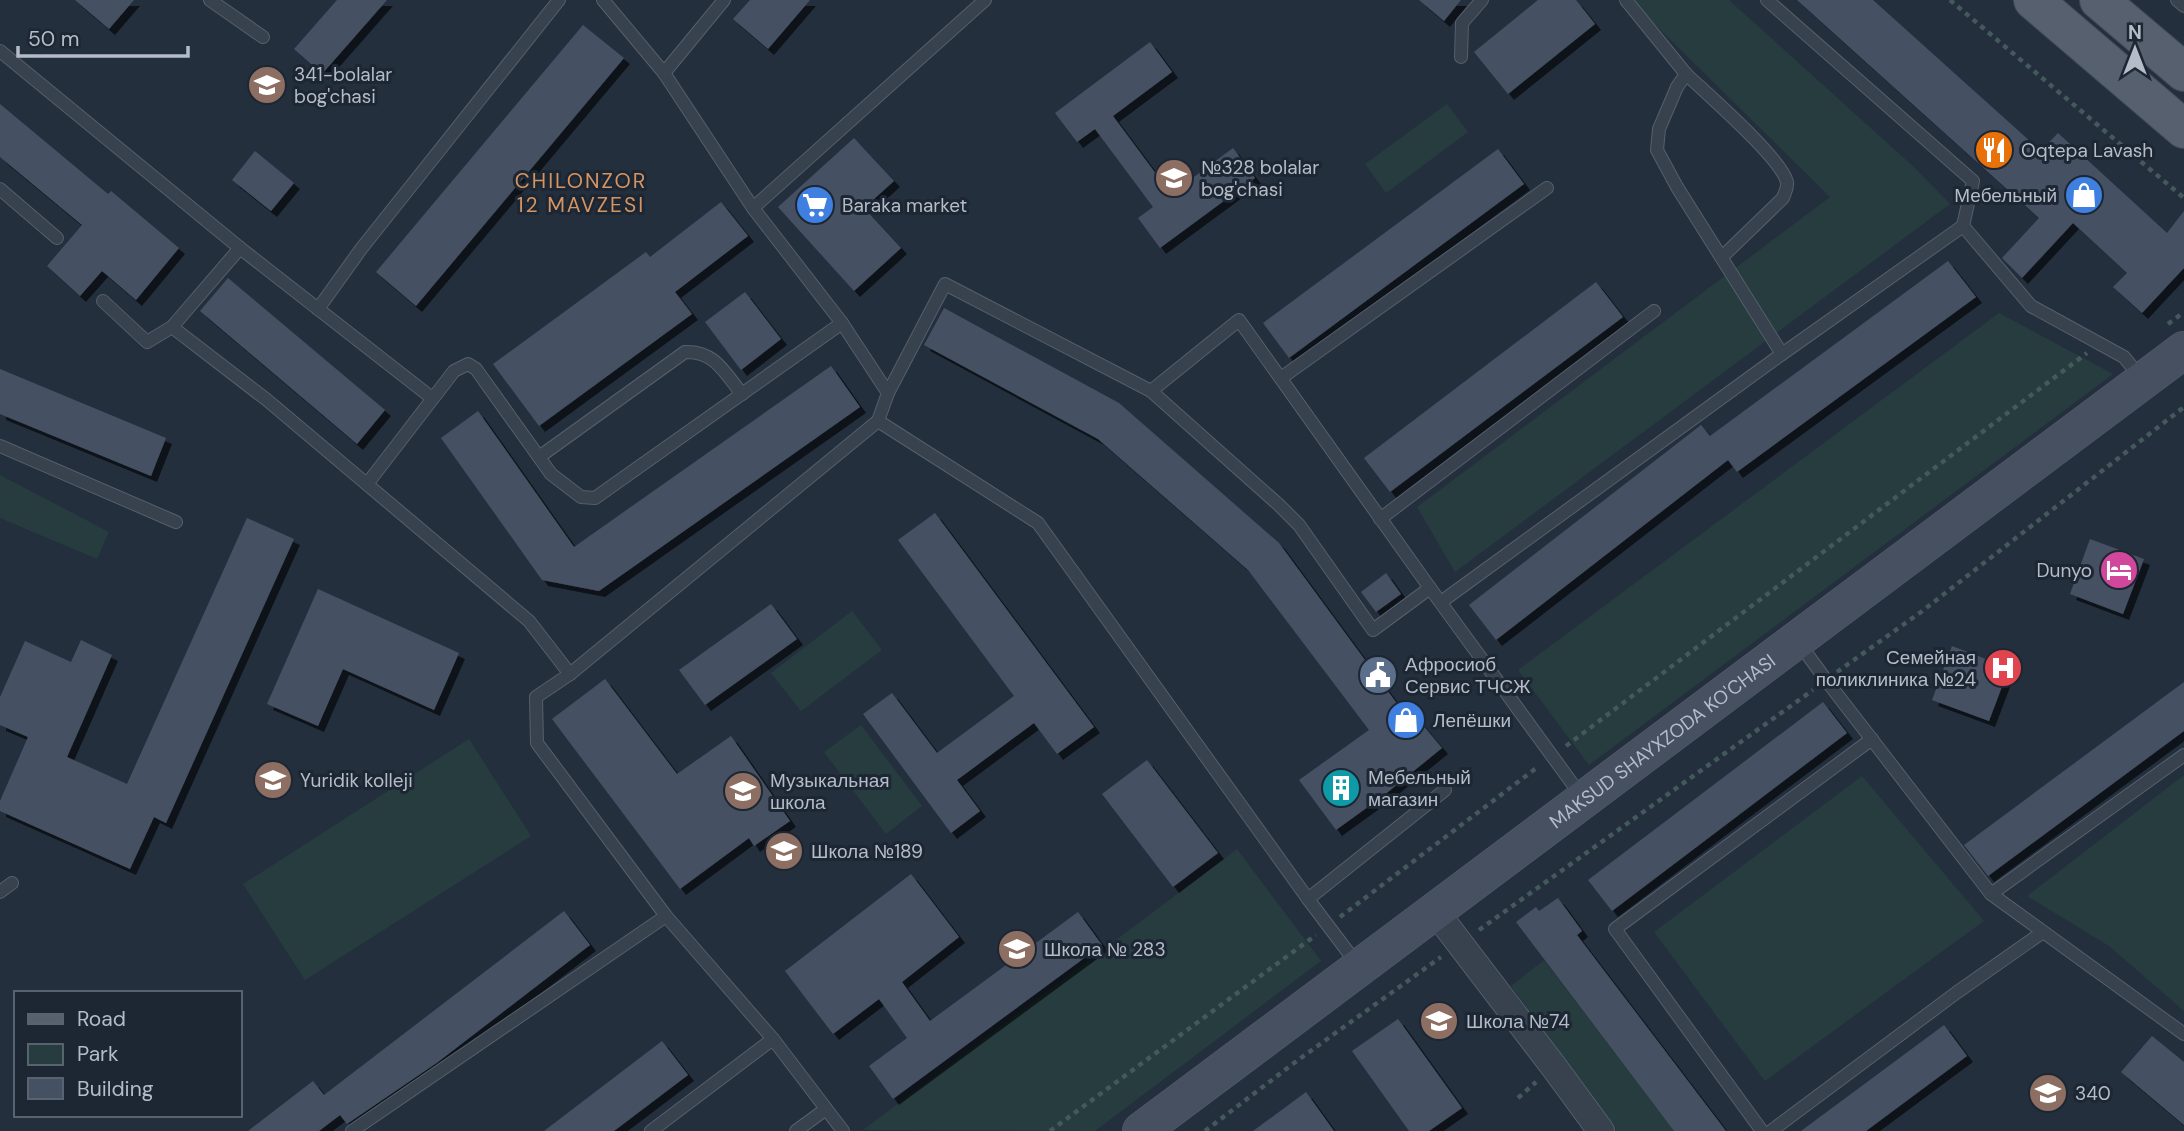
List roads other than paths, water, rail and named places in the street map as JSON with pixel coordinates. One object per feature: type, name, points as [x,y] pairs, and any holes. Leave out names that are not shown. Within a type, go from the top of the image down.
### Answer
[{"type":"main road","points":[[2033,0],[2184,129]]},
{"type":"main road","points":[[2099,0],[2184,72]]},
{"type":"street","name":"MAKSUD SHAYXZODA KO'CHASI","points":[[1141,1131],[2184,350]]},
{"type":"street","points":[[1435,911],[1601,1131]]},
{"type":"lane","points":[[210,0],[263,37]]},
{"type":"lane","points":[[318,309],[361,249],[559,0]]},
{"type":"lane","points":[[603,0],[664,73],[753,208],[842,323],[888,393]]},
{"type":"lane","points":[[664,73],[724,0]]},
{"type":"lane","points":[[753,208],[985,0]]},
{"type":"lane","points":[[1461,57],[1462,23],[1482,0]]},
{"type":"lane","points":[[1626,0],[1686,74],[1762,146],[1786,179],[1787,188],[1783,198],[1721,257]]},
{"type":"lane","points":[[1441,602],[1963,226],[1973,181],[1767,0]]},
{"type":"lane","points":[[2177,0],[2184,6]]},
{"type":"lane","points":[[0,51],[240,248],[432,398]]},
{"type":"lane","points":[[1686,74],[1677,87],[1659,129],[1657,150],[1677,187],[1782,354]]},
{"type":"lane","points":[[1281,378],[1547,188]]},
{"type":"lane","points":[[0,189],[57,238]]},
{"type":"lane","points":[[1963,226],[2031,306],[2124,357],[2143,380]]},
{"type":"lane","points":[[103,300],[146,342],[172,327],[240,248]]},
{"type":"lane","points":[[843,1131],[773,1039],[666,916],[537,743],[536,697],[570,674],[878,421],[888,393],[945,284],[1152,391],[1299,525],[1373,630],[1430,588]]},
{"type":"lane","points":[[1380,519],[1654,311]]},
{"type":"lane","points":[[1152,391],[1239,320],[1551,757],[1584,799]]},
{"type":"lane","points":[[367,484],[454,371],[468,364],[476,369],[551,474],[581,498],[595,498],[842,323]]},
{"type":"lane","points":[[172,327],[267,400],[529,621],[570,674]]},
{"type":"lane","points":[[539,457],[685,352],[711,356],[742,394]]},
{"type":"lane","points":[[878,421],[1038,523],[1308,899],[1360,967]]},
{"type":"lane","points":[[0,446],[176,522]]},
{"type":"lane","points":[[1797,640],[1991,894],[2184,1034]]},
{"type":"lane","points":[[1762,1131],[1615,929],[1871,739]]},
{"type":"lane","points":[[1991,894],[2184,755]]},
{"type":"lane","points":[[1308,899],[1445,790]]},
{"type":"lane","points":[[0,892],[12,883]]},
{"type":"lane","points":[[352,1131],[666,916]]},
{"type":"lane","points":[[1771,1131],[1956,993],[2043,932]]},
{"type":"lane","points":[[651,1131],[773,1039]]},
{"type":"lane","points":[[796,1131],[826,1109]]},
{"type":"place","name":"341-bolalar bog'chasi","points":[[267,85]]},
{"type":"place","name":"Oqtepa Lavash","points":[[1994,150]]},
{"type":"place","name":"№328 bolalar bog'chasi","points":[[1174,178]]},
{"type":"place","name":"Мебельный","points":[[2084,195]]},
{"type":"place","name":"Baraka market","points":[[815,205]]},
{"type":"place","name":"Dunyo","points":[[2119,570]]},
{"type":"place","name":"Семейная поликлиника №24","points":[[2003,668]]},
{"type":"place","name":"Афросиоб Сервис ТЧСЖ","points":[[1378,675]]},
{"type":"place","name":"Лепёшки","points":[[1406,720]]},
{"type":"place","name":"Yuridik kolleji","points":[[273,780]]},
{"type":"place","name":"Мебельный магазин","points":[[1341,788]]},
{"type":"place","name":"Музыкальная школа","points":[[743,791]]},
{"type":"place","name":"Школа №189","points":[[784,851]]},
{"type":"place","name":"Школа № 283","points":[[1017,949]]},
{"type":"place","name":"Школа №74","points":[[1439,1021]]},
{"type":"place","name":"340","points":[[2048,1093]]},
{"type":"district","name":"CHILONZOR 12 MAVZESI","points":[[581,193]]}]
